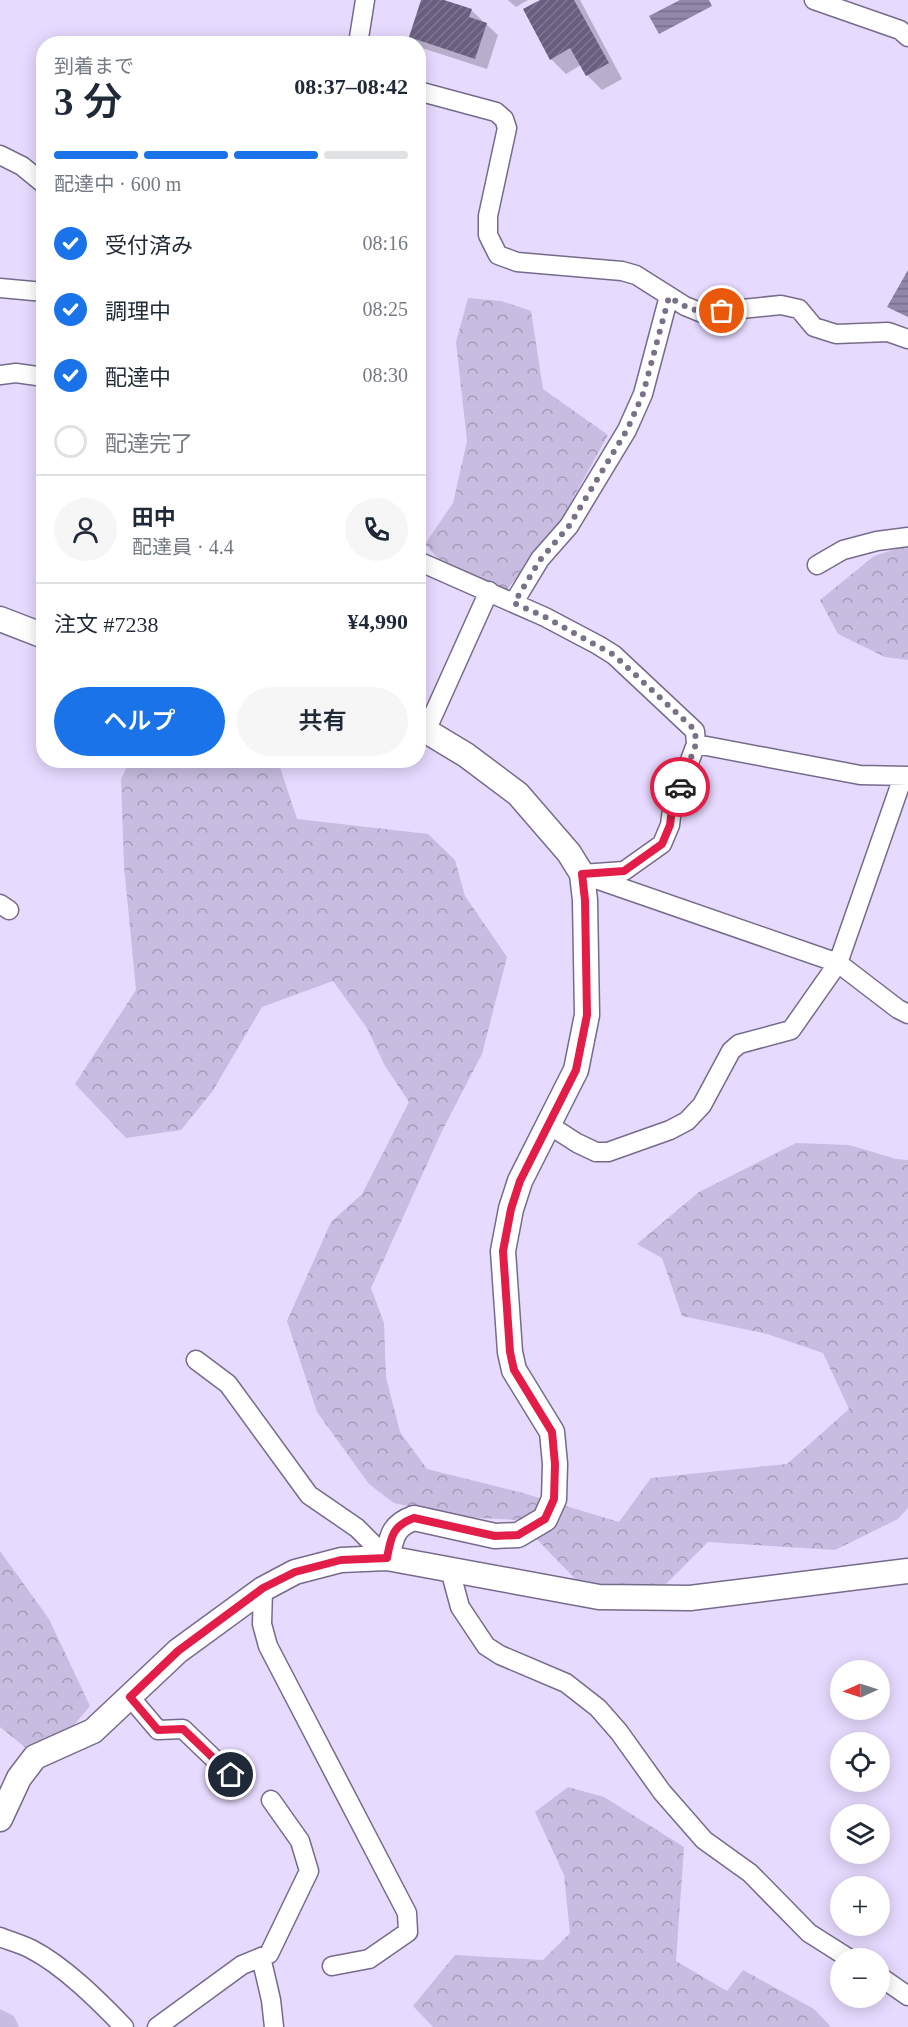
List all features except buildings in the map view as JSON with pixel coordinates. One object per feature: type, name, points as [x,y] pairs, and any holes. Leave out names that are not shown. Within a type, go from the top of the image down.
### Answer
[{"type":"street","points":[[359,36],[365,0]]},
{"type":"street","points":[[814,0],[900,30],[908,37]]},
{"type":"street","points":[[426,93],[496,112],[504,119],[507,128],[488,216],[488,235],[498,255],[517,262],[622,271],[636,275],[669,297],[702,313],[781,305],[799,309],[814,327],[836,334],[888,332],[908,339]]},
{"type":"street","points":[[0,155],[22,166],[36,177]]},
{"type":"street","points":[[0,288],[36,291]]},
{"type":"street","points":[[514,603],[540,560],[569,526],[627,430],[643,394],[669,297]]},
{"type":"street","points":[[0,375],[36,376]]},
{"type":"street","points":[[817,564],[843,550],[877,541],[908,537]]},
{"type":"street","points":[[426,564],[545,617],[614,655],[695,730],[696,744],[662,844],[624,871],[582,874]]},
{"type":"street","points":[[426,720],[489,591]]},
{"type":"street","points":[[0,618],[36,633]]},
{"type":"street","points":[[387,1558],[392,1535],[401,1523],[414,1518],[495,1536],[518,1535],[545,1519],[554,1499],[555,1464],[552,1432],[514,1370],[510,1352],[503,1251],[511,1209],[520,1181],[576,1070],[587,1015],[585,900],[582,874],[570,853],[518,795],[466,755],[426,730]]},
{"type":"street","points":[[549,1125],[596,1152],[608,1152],[670,1130],[687,1121],[702,1105],[730,1051],[739,1044],[791,1030],[838,963],[906,776],[860,776],[696,744]]},
{"type":"street","points":[[582,874],[838,963],[898,1009],[908,1014]]},
{"type":"street","points":[[196,1360],[228,1384],[309,1495],[357,1528],[387,1558]]},
{"type":"street","points":[[0,1820],[20,1778],[34,1757],[93,1731],[178,1651],[263,1588],[295,1572],[341,1560],[387,1558],[599,1596],[690,1598],[908,1572]]},
{"type":"street","points":[[450,1570],[460,1607],[486,1646],[500,1655],[566,1683],[598,1708],[619,1732],[662,1792],[704,1840],[750,1873],[808,1933],[832,1948]]},
{"type":"street","points":[[263,1588],[262,1624],[268,1646],[407,1914],[408,1932],[389,1946],[369,1959],[332,1966]]},
{"type":"street","points":[[130,1697],[158,1730],[183,1729],[231,1775]]},
{"type":"street","points":[[157,2027],[242,1965],[269,1954],[309,1870],[300,1841],[271,1800]]},
{"type":"street","points":[[0,1937],[32,1950],[59,1968],[103,2005],[124,2027]]},
{"type":"street","points":[[261,1957],[271,2000],[274,2027]]},
{"type":"street","points":[[890,1984],[908,1996]]},
{"type":"green space","points":[[468,298],[501,301],[531,311],[543,389],[608,435],[551,538],[502,595],[449,571],[426,545],[453,503],[467,441],[456,342]]},
{"type":"green space","points":[[908,545],[908,660],[885,657],[838,634],[820,600],[874,556]]},
{"type":"green space","points":[[126,768],[280,768],[297,819],[428,834],[455,860],[465,896],[507,957],[482,1054],[442,1131],[371,1288],[384,1323],[386,1377],[400,1432],[427,1469],[523,1493],[619,1522],[651,1478],[787,1464],[849,1409],[823,1353],[767,1334],[682,1316],[662,1258],[637,1244],[699,1192],[796,1143],[849,1145],[896,1159],[908,1160],[908,1508],[898,1519],[835,1550],[708,1542],[666,1584],[584,1588],[518,1520],[439,1513],[394,1503],[369,1484],[317,1412],[287,1321],[331,1222],[362,1194],[409,1102],[385,1066],[367,1028],[333,981],[262,1007],[212,1092],[181,1130],[126,1138],[75,1084],[136,990],[124,866],[121,779]]},
{"type":"green space","points":[[0,1551],[49,1619],[90,1706],[69,1731],[26,1748],[0,1727]]},
{"type":"green space","points":[[568,1787],[604,1797],[684,1847],[676,1961],[727,1991],[743,1970],[814,2009],[831,2027],[433,2027],[413,2006],[455,1955],[543,1960],[570,1933],[564,1875],[535,1812]]},
{"type":"green space","points":[[0,2009],[14,2016],[19,2027],[0,2027]]},
{"type":"shaded area","points":[[680,0],[709,0],[712,6],[659,34],[649,16]]},
{"type":"shaded area","points":[[908,270],[908,317],[887,307]]},
{"type":"way so far","points":[[680,787],[696,744],[695,730],[614,655],[545,617],[514,603],[540,560],[569,526],[627,430],[643,394],[669,297],[702,313],[722,311]]},
{"type":"route","points":[[231,1775],[183,1729],[158,1730],[130,1697],[178,1651],[263,1588],[295,1572],[341,1560],[387,1558],[392,1535],[401,1523],[414,1518],[495,1536],[518,1535],[545,1519],[554,1499],[555,1464],[552,1432],[514,1370],[510,1352],[503,1251],[511,1209],[520,1181],[576,1070],[587,1015],[585,900],[582,874],[624,871],[662,844],[670,825],[672,809],[680,787]]}]
